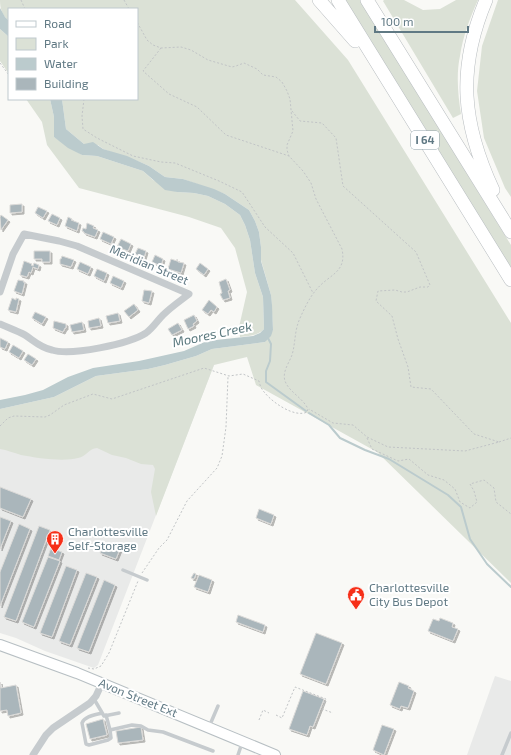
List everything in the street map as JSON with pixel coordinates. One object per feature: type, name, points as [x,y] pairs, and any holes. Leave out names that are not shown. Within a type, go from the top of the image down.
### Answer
[{"type":"highway","points":[[319,0],[358,44],[378,74],[409,115]]},
{"type":"highway","name":"I 64","points":[[338,0],[511,280]]},
{"type":"highway","name":"I 64","points":[[367,0],[509,229]]},
{"type":"highway","points":[[486,0],[479,18],[470,54],[467,74],[468,108],[477,153],[509,229]]},
{"type":"main road","name":"Avon Street Ext","points":[[0,645],[102,683],[275,755]]},
{"type":"street","name":"Meridian Street","points":[[0,292],[13,254],[24,234],[77,246],[189,294],[163,314],[154,327],[137,338],[76,352],[58,352],[50,350],[40,346],[24,334],[0,324]]},
{"type":"street","points":[[33,755],[46,735],[53,728],[94,700],[102,683]]},
{"type":"lane","points":[[123,570],[147,580]]},
{"type":"lane","points":[[94,700],[104,716],[119,713]]},
{"type":"lane","points":[[209,727],[218,706]]},
{"type":"lane","points":[[102,713],[83,720],[82,723],[86,744],[89,746],[111,738],[106,715]]},
{"type":"lane","points":[[110,730],[141,726],[148,730],[163,732],[213,751]]},
{"type":"lane","points":[[502,755],[511,733]]},
{"type":"lane","points":[[238,755],[242,742]]},
{"type":"path","points":[[138,24],[147,40],[153,45],[161,48],[181,47],[191,50],[208,60],[232,66],[244,63],[257,69],[263,75],[276,78],[282,82],[290,99],[293,131],[287,145],[289,156]]},
{"type":"path","points":[[161,48],[143,71],[169,94],[197,107],[226,135],[289,156],[304,170],[311,183],[316,199],[342,249],[342,264],[338,271],[324,281],[301,315],[295,328],[292,354],[285,370],[285,380],[288,386],[306,404],[308,409],[333,423],[353,425],[367,437],[388,447],[466,451],[511,438]]},
{"type":"path","points":[[0,63],[8,74]]},
{"type":"path","points":[[84,100],[82,116],[84,129],[97,138],[133,156],[161,162],[175,163],[220,181],[242,192],[265,227],[293,253],[314,294]]},
{"type":"path","points":[[291,110],[300,120],[322,123],[336,138],[343,186],[416,252],[430,285],[428,287],[420,287],[407,292],[395,290],[378,291],[376,301],[392,316],[408,367],[411,387],[431,389],[474,434],[499,442]]},
{"type":"path","points":[[0,426],[8,418],[14,416],[45,417],[64,405],[93,394],[112,399],[204,368],[228,376],[243,374],[259,382],[264,393],[279,405],[296,414],[303,414],[307,412],[308,409]]},
{"type":"path","points":[[86,668],[94,669],[101,666],[109,653],[140,577],[159,548],[167,540],[187,501],[213,473],[220,462],[226,427],[228,376]]},
{"type":"path","points":[[367,437],[372,448],[398,461],[409,459],[428,475],[444,480],[454,489],[460,502],[470,508],[477,502],[470,484],[484,480],[494,488],[496,502],[511,514]]},
{"type":"path","points":[[276,716],[282,718],[295,687],[326,699],[322,709],[333,713]]},
{"type":"path","points":[[259,720],[263,710],[270,713]]},
{"type":"shaded area","points":[[214,365],[98,665],[94,668],[0,633],[0,429]]},
{"type":"shaded area","points":[[495,676],[511,681],[511,755],[467,755]]},
{"type":"green space","points":[[0,0],[295,0],[348,60],[511,323],[511,583],[377,452],[256,385],[247,357],[214,365],[156,516],[151,492],[155,469],[153,465],[141,464],[126,458],[112,455],[97,448],[92,449],[81,457],[65,460],[21,455],[0,449],[0,409],[54,397],[96,376],[148,369],[196,356],[212,349],[265,342],[273,330],[271,295],[261,260],[259,232],[249,210],[225,194],[183,179],[165,177],[149,166],[140,162],[103,149],[98,145],[84,144],[66,129],[62,100],[138,100],[138,8],[8,8],[8,20],[2,12]]},
{"type":"green space","points":[[342,0],[360,0],[511,245],[511,275]]},
{"type":"green space","points":[[404,0],[423,10],[440,9],[456,0],[478,0],[461,49],[458,70],[458,85],[461,114],[453,118],[383,1]]},
{"type":"green space","points":[[498,0],[511,0],[511,197],[505,188],[484,138],[477,91],[482,46]]},
{"type":"green space","points":[[0,29],[8,36],[8,73],[0,61]]},
{"type":"green space","points":[[27,100],[50,100],[54,117],[54,137],[82,155],[97,156],[143,171],[153,180],[177,192],[208,196],[225,204],[240,215],[250,240],[255,273],[263,297],[264,329],[250,336],[240,337],[239,327],[247,292],[235,248],[221,228],[189,217],[79,188],[47,145],[42,122]]},
{"type":"water","points":[[0,8],[8,20],[8,36],[0,29]]},
{"type":"water","points":[[50,100],[62,100],[66,129],[84,144],[93,142],[103,149],[127,156],[149,166],[165,177],[183,179],[214,189],[225,194],[249,210],[259,232],[261,261],[271,295],[273,330],[271,336],[265,342],[212,349],[196,356],[148,369],[96,376],[54,397],[0,409],[0,400],[43,390],[68,377],[93,368],[139,361],[184,351],[207,341],[253,336],[260,333],[264,329],[263,297],[255,273],[250,240],[240,215],[225,204],[208,196],[165,190],[143,171],[97,156],[82,155],[68,148],[54,137],[54,117]]},
{"type":"building","points":[[22,204],[22,212],[10,213],[10,205]]},
{"type":"building","points":[[38,207],[47,211],[43,218],[35,213]]},
{"type":"building","points":[[52,214],[60,218],[57,225],[48,221]]},
{"type":"building","points":[[1,215],[8,220],[1,230],[0,217]]},
{"type":"building","points":[[68,217],[79,223],[77,231],[65,226]]},
{"type":"building","points":[[87,223],[94,226],[93,228],[98,230],[95,237],[82,231],[83,228],[86,229]]},
{"type":"building","points":[[103,232],[114,237],[111,244],[100,239]]},
{"type":"building","points":[[121,239],[131,244],[128,251],[117,247]]},
{"type":"building","points":[[138,248],[146,251],[144,258],[135,254]]},
{"type":"building","points":[[34,251],[50,251],[50,262],[42,262],[42,259],[34,259]]},
{"type":"building","points":[[155,255],[163,259],[161,266],[152,262]]},
{"type":"building","points":[[62,256],[74,260],[71,267],[60,264],[60,259]]},
{"type":"building","points":[[171,259],[177,261],[177,259],[178,262],[184,263],[181,273],[168,269]]},
{"type":"building","points":[[24,261],[32,264],[31,265],[33,266],[34,263],[39,265],[38,269],[33,267],[31,273],[29,272],[27,277],[20,275]]},
{"type":"building","points":[[80,262],[91,267],[88,274],[77,269]]},
{"type":"building","points":[[200,263],[208,269],[204,275],[196,269]]},
{"type":"building","points":[[97,269],[107,273],[104,281],[94,276]]},
{"type":"building","points":[[113,276],[124,281],[121,288],[110,283]]},
{"type":"building","points":[[226,279],[230,290],[228,291],[230,298],[223,300],[220,294],[222,293],[219,282]]},
{"type":"building","points":[[18,280],[25,282],[22,294],[14,291]]},
{"type":"building","points":[[144,290],[152,291],[149,303],[142,301]]},
{"type":"building","points":[[12,298],[16,300],[16,298],[19,299],[16,312],[8,310]]},
{"type":"building","points":[[209,300],[217,307],[214,312],[211,310],[208,314],[202,310]]},
{"type":"building","points":[[134,304],[138,310],[129,317],[124,311]]},
{"type":"building","points":[[35,312],[46,317],[42,324],[32,318]]},
{"type":"building","points":[[118,313],[120,321],[108,323],[106,316]]},
{"type":"building","points":[[194,315],[197,321],[193,324],[194,326],[188,329],[184,320]]},
{"type":"building","points":[[99,318],[101,326],[89,328],[88,321]]},
{"type":"building","points":[[54,321],[66,324],[66,328],[63,332],[53,328]]},
{"type":"building","points":[[82,322],[84,330],[72,332],[70,325]]},
{"type":"building","points":[[178,323],[182,330],[172,335],[168,329]]},
{"type":"building","points":[[0,338],[8,342],[5,349],[0,347]]},
{"type":"building","points":[[13,345],[23,351],[19,358],[9,352]]},
{"type":"building","points":[[28,354],[36,359],[32,365],[24,360]]},
{"type":"building","points":[[0,487],[31,499],[23,517],[0,508]]},
{"type":"building","points":[[259,509],[274,515],[271,524],[256,518]]},
{"type":"building","points":[[0,517],[11,521],[0,549]]},
{"type":"building","points":[[19,524],[30,529],[0,606],[0,572]]},
{"type":"building","points":[[39,526],[50,530],[16,621],[4,617]]},
{"type":"building","points":[[105,543],[120,549],[116,559],[100,553]]},
{"type":"building","name":"Charlottesville Self-Storage","points":[[51,548],[62,552],[59,560],[48,556]]},
{"type":"building","points":[[48,557],[60,561],[34,627],[22,622]]},
{"type":"building","points":[[66,566],[77,570],[52,637],[40,633]]},
{"type":"building","points":[[86,573],[97,577],[70,645],[59,641]]},
{"type":"building","points":[[194,573],[196,574],[194,579],[191,578]]},
{"type":"building","points":[[199,575],[212,580],[208,592],[194,587]]},
{"type":"building","points":[[104,580],[115,585],[89,652],[77,648]]},
{"type":"building","points":[[238,615],[265,625],[263,632],[236,622]]},
{"type":"building","points":[[440,618],[453,623],[452,627],[458,629],[453,641],[428,631],[433,619],[439,621]]},
{"type":"building","points":[[316,633],[342,643],[326,684],[300,674]]},
{"type":"building","points":[[0,682],[1,688],[16,685],[21,713],[8,716],[7,710],[0,711]]},
{"type":"building","points":[[399,682],[409,686],[408,688],[414,691],[408,708],[401,706],[400,709],[390,705]]},
{"type":"building","points":[[303,691],[324,699],[313,727],[310,726],[307,735],[289,729]]},
{"type":"building","points":[[103,719],[107,735],[90,739],[86,724]]},
{"type":"building","points":[[382,725],[394,729],[384,755],[373,750]]},
{"type":"building","points":[[141,727],[143,740],[118,743],[116,731]]},
{"type":"waterway","points":[[268,338],[271,344],[270,361],[266,371],[266,382],[306,411]]},
{"type":"waterway","points":[[309,413],[329,425],[340,438],[389,459],[448,495],[461,507],[470,539],[487,564],[511,587]]},
{"type":"place","name":"Charlottesville Self-Storage","points":[[55,554]]},
{"type":"place","name":"Charlottesville City Bus Depot","points":[[356,610]]},
{"type":"water label","name":"Moores Creek","points":[[212,334]]}]
